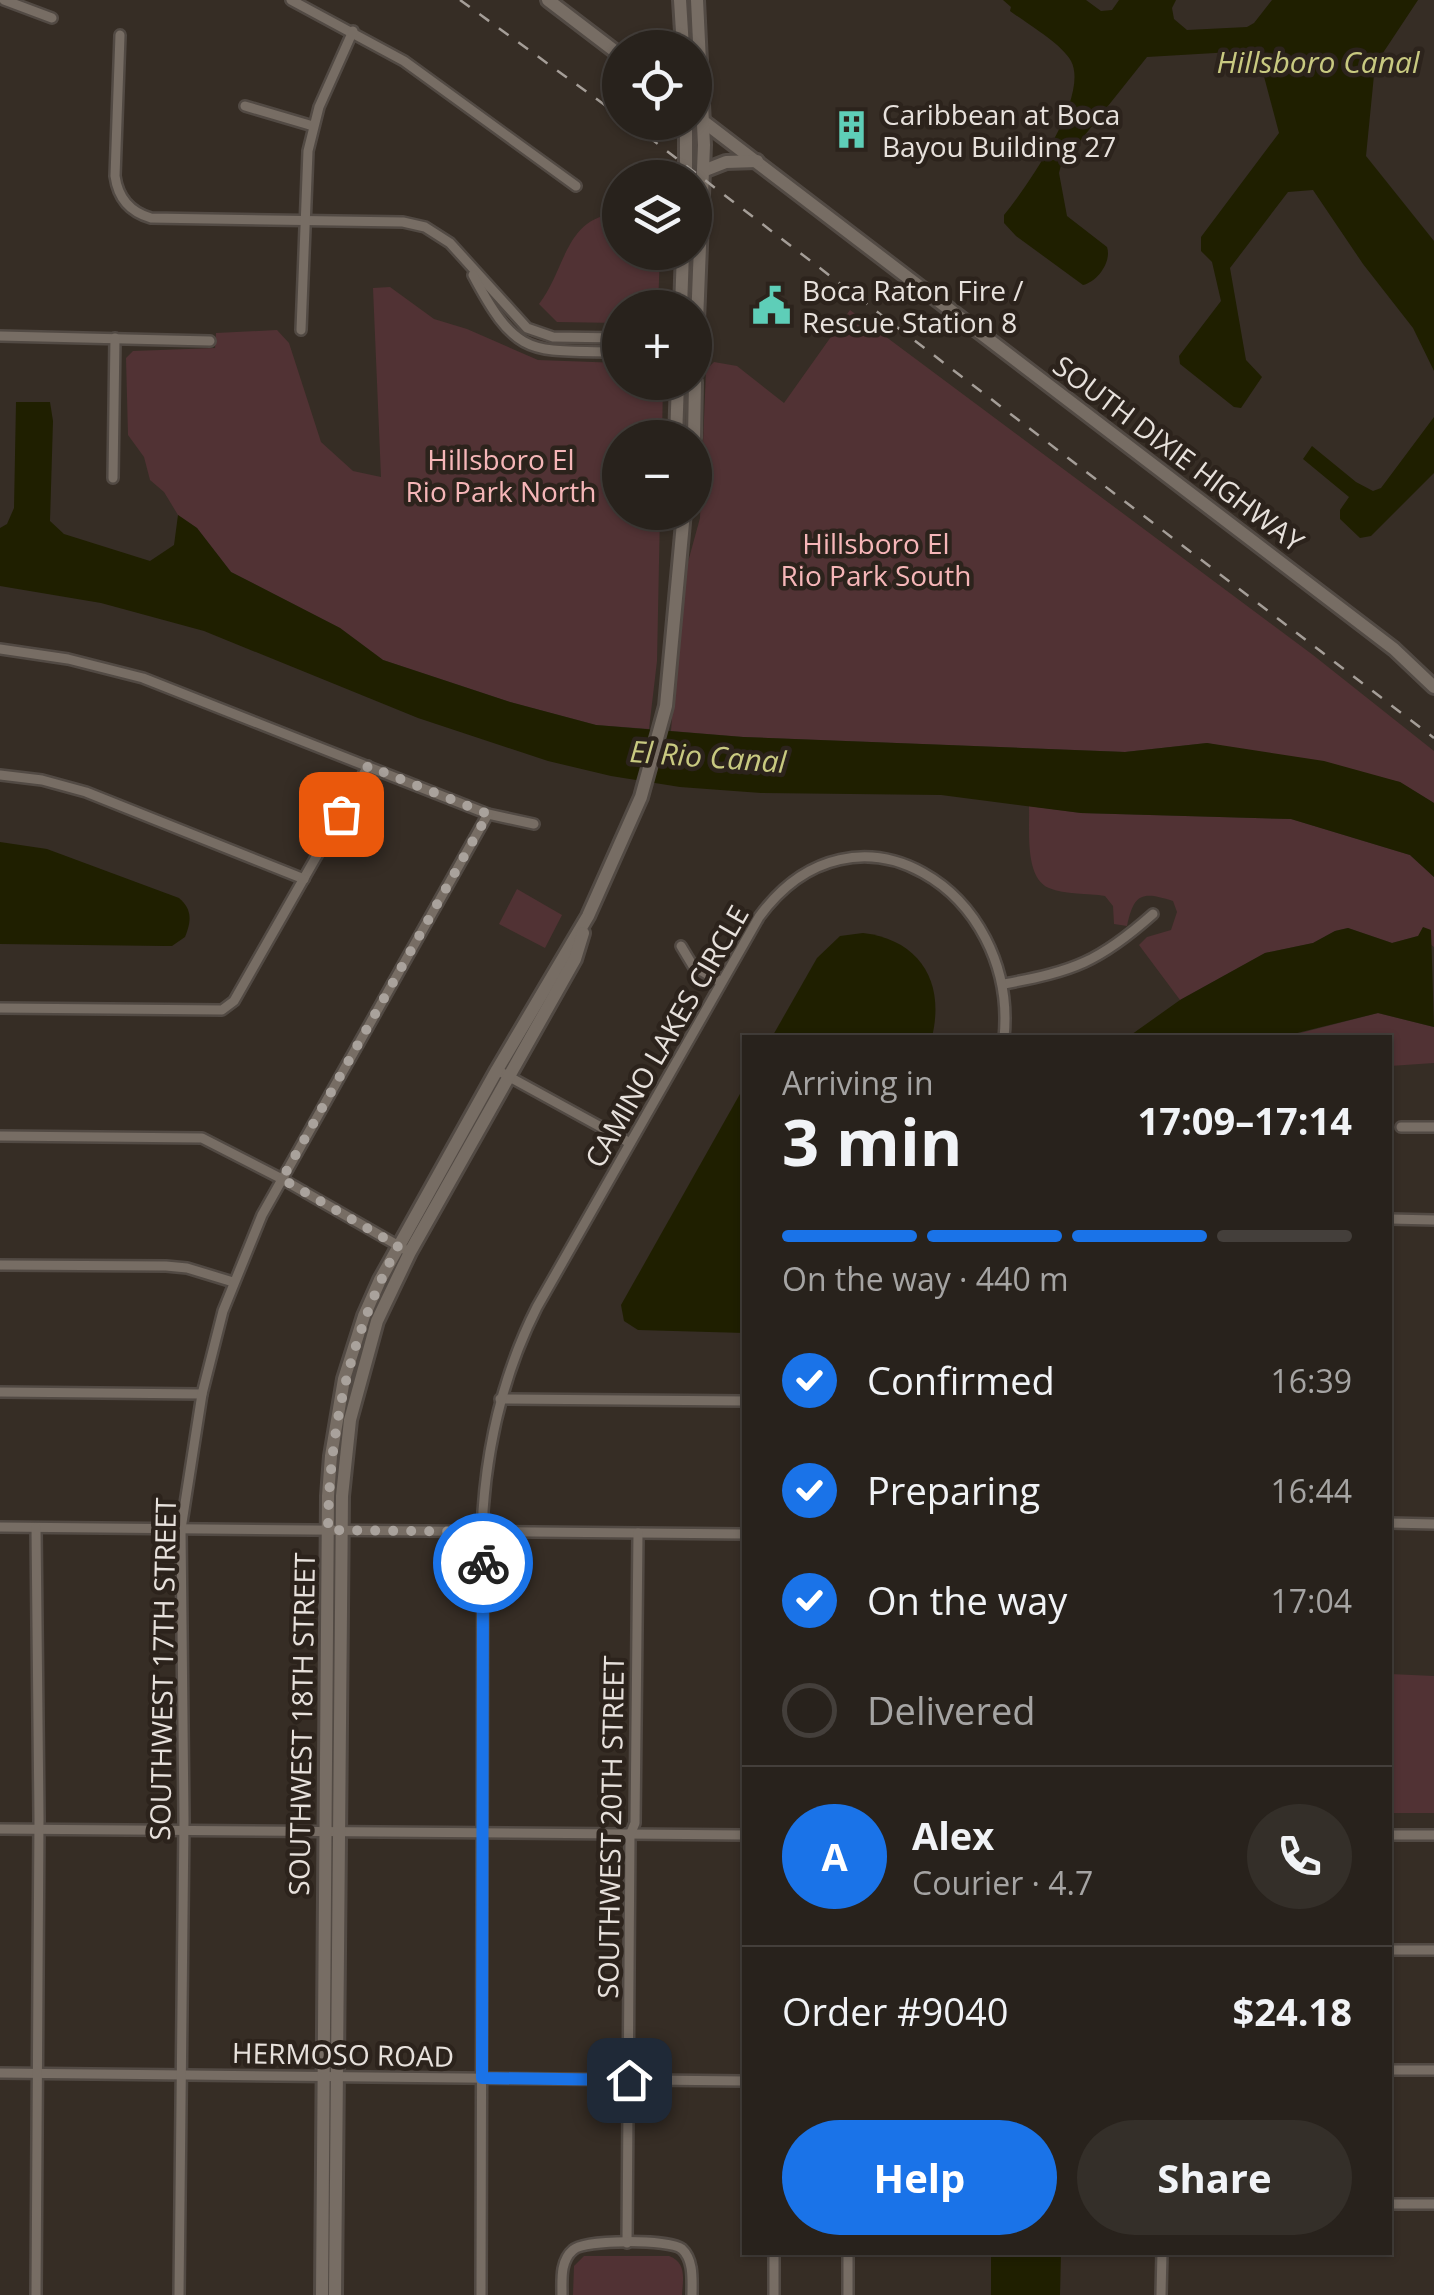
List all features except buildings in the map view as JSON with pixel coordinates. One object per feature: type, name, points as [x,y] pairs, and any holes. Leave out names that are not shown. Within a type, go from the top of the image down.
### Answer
[{"type":"main road","points":[[548,0],[602,41]]},
{"type":"main road","points":[[680,0],[682,30]]},
{"type":"main road","points":[[696,0],[697,30]]},
{"type":"main road","name":"SOUTH DIXIE HIGHWAY","points":[[712,128],[1394,649],[1434,688]]},
{"type":"main road","points":[[712,167],[726,162],[756,160]]},
{"type":"main road","name":"SOUTHWEST 18TH STREET","points":[[674,530],[674,588]]},
{"type":"main road","name":"SOUTHWEST 18TH STREET","points":[[322,2295],[330,2076],[335,1530],[330,1456],[344,1378],[364,1316],[588,916],[641,797],[666,706],[682,530]]},
{"type":"main road","name":"SOUTH DIXIE HIGHWAY","points":[[1394,649],[1434,672]]},
{"type":"main road","name":"SOUTHWEST 18TH STREET","points":[[330,2076],[336,2295]]},
{"type":"street","points":[[4,0],[52,18]]},
{"type":"street","points":[[291,0],[404,61],[576,186]]},
{"type":"street","points":[[301,330],[305,171],[312,126],[353,31]]},
{"type":"street","points":[[120,35],[115,176],[128,206],[151,218],[403,222],[425,227],[450,243],[519,322],[543,335],[602,337]]},
{"type":"street","points":[[246,106],[312,126]]},
{"type":"street","points":[[467,264],[508,332],[526,345],[540,350],[602,352]]},
{"type":"street","points":[[489,305],[498,296]]},
{"type":"street","points":[[508,332],[519,322]]},
{"type":"street","points":[[0,336],[210,341]]},
{"type":"street","points":[[113,478],[115,338]]},
{"type":"street","points":[[0,649],[68,658],[143,678],[488,814],[534,824]]},
{"type":"street","points":[[0,1008],[222,1010],[234,1001],[368,766]]},
{"type":"street","points":[[0,775],[42,780],[86,792],[304,879]]},
{"type":"street","name":"SOUTHWEST 17TH STREET","points":[[179,2295],[181,1529],[202,1394],[233,1282],[282,1179],[488,814]]},
{"type":"street","name":"CAMINO LAKES CIRCLE","points":[[481,2295],[483,1532],[486,1471],[500,1399],[512,1363],[536,1307],[721,982],[759,917],[782,890],[816,869],[848,860],[870,859],[912,868],[936,879],[958,896],[988,938],[1004,984],[1004,1035]]},
{"type":"street","points":[[1004,984],[1058,974],[1094,960],[1153,914]]},
{"type":"street","points":[[681,946],[693,966],[721,982]]},
{"type":"street","points":[[503,1073],[630,1144]]},
{"type":"street","points":[[1401,1127],[1434,1127]]},
{"type":"street","points":[[0,1136],[202,1138],[404,1249]]},
{"type":"street","points":[[1392,1219],[1434,1220]]},
{"type":"street","points":[[0,1264],[166,1266],[233,1282]]},
{"type":"street","points":[[0,1392],[202,1394]]},
{"type":"street","points":[[500,1399],[742,1401]]},
{"type":"street","points":[[1392,1524],[1434,1524]]},
{"type":"street","points":[[0,1528],[742,1534]]},
{"type":"street","points":[[36,1528],[39,1830],[36,2295]]},
{"type":"street","name":"SOUTHWEST 20TH STREET","points":[[627,2243],[630,1834],[634,1822],[638,1533]]},
{"type":"street","points":[[0,1829],[742,1835]]},
{"type":"street","points":[[1392,1835],[1434,1835]]},
{"type":"street","points":[[1392,1950],[1434,1950]]},
{"type":"street","points":[[1392,2070],[1434,2070]]},
{"type":"street","name":"HERMOSO ROAD","points":[[0,2074],[742,2081]]},
{"type":"street","points":[[1392,2204],[1434,2204]]},
{"type":"street","points":[[562,2295],[562,2268],[574,2247],[585,2243],[672,2244],[689,2258],[692,2295]]},
{"type":"street","points":[[774,2255],[774,2295]]},
{"type":"street","points":[[848,2255],[848,2295]]},
{"type":"street","points":[[1161,2295],[1162,2255]]},
{"type":"green space","points":[[602,216],[602,270],[659,270],[659,290],[602,290],[602,323],[557,322],[539,304],[569,246],[588,223]]},
{"type":"green space","name":"Hillsboro El Rio Park North","points":[[390,287],[434,319],[538,360],[602,362],[602,400],[663,400],[662,420],[602,420],[602,530],[660,530],[657,661],[649,729],[596,725],[510,702],[383,660],[340,628],[231,572],[197,528],[178,515],[164,492],[150,480],[144,457],[128,435],[126,358],[133,351],[215,348],[216,333],[277,330],[289,343],[321,442],[353,471],[381,477],[373,288]]},
{"type":"green space","name":"Hillsboro El Rio Park South","points":[[850,310],[1313,655],[1434,751],[1434,803],[1400,782],[1207,743],[1125,752],[671,731],[682,584],[697,530],[712,530],[712,420],[704,420],[705,400],[712,400],[712,364],[737,366],[784,403]]},
{"type":"green space","points":[[1029,806],[1081,813],[1291,819],[1410,855],[1434,877],[1434,947],[1418,936],[1392,943],[1348,928],[1313,943],[1265,953],[1180,1000],[1139,945],[1147,937],[1171,930],[1177,912],[1173,901],[1141,897],[1127,926],[1114,924],[1113,906],[1105,896],[1069,893],[1041,883],[1032,863]]},
{"type":"green space","points":[[517,889],[562,915],[545,948],[499,924]]},
{"type":"green space","points":[[1378,1013],[1434,1027],[1434,1063],[1392,1066],[1392,1035],[1293,1035]]},
{"type":"green space","points":[[1392,1674],[1434,1676],[1434,1813],[1392,1813]]},
{"type":"green space","points":[[584,2256],[669,2256],[681,2267],[682,2295],[573,2295],[574,2266]]},
{"type":"water","name":"Hillsboro Canal","points":[[1003,0],[1086,0],[1101,11],[1112,10],[1119,0],[1176,0],[1172,8],[1174,19],[1187,30],[1247,27],[1272,0],[1418,0],[1375,65],[1366,156],[1434,241],[1434,371],[1413,328],[1313,190],[1288,192],[1230,268],[1246,360],[1262,377],[1241,408],[1234,407],[1180,364],[1179,356],[1221,301],[1212,262],[1201,251],[1201,237],[1279,133],[1262,69],[1232,52],[1147,57],[1061,165],[1067,216],[1107,247],[1105,265],[1093,280],[1083,285],[1016,236],[1004,223],[1004,215],[1053,141],[1072,96],[1075,77],[1066,54],[1010,11]]},
{"type":"water","name":"El Rio Canal","points":[[16,402],[50,402],[50,521],[64,534],[150,561],[174,545],[178,515],[197,528],[231,572],[340,628],[383,660],[510,702],[596,725],[743,737],[1125,752],[1207,743],[1324,761],[1400,782],[1434,803],[1434,877],[1410,855],[1291,819],[1081,813],[941,795],[761,793],[680,787],[611,776],[548,761],[418,718],[204,631],[101,603],[0,586],[0,528],[7,524],[14,508]]},
{"type":"water","points":[[1434,417],[1434,473],[1371,536],[1360,538],[1340,519],[1340,510],[1349,497],[1303,459],[1312,446],[1373,491],[1381,488]]},
{"type":"water","points":[[0,842],[47,849],[179,898],[190,916],[185,937],[172,946],[0,944]]},
{"type":"water","points":[[1423,927],[1431,930],[1434,1027],[1378,1013],[1289,1035],[1131,1035],[1180,1000],[1265,953],[1313,943],[1348,928],[1392,943],[1418,936]]},
{"type":"water","points":[[863,933],[883,937],[914,955],[924,967],[935,999],[932,1035],[773,1035],[817,958],[840,936]]},
{"type":"water","points":[[742,1090],[742,1333],[638,1330],[624,1321],[621,1305]]},
{"type":"water","points":[[991,2255],[1061,2255],[1060,2295],[991,2295]]},
{"type":"railway","points":[[460,0],[602,103]]},
{"type":"railway","points":[[653,140],[1434,738]]},
{"type":"way so far","points":[[341,814],[368,766],[488,814],[282,1179],[398,1246],[364,1316],[344,1378],[330,1456],[328,1530],[483,1532],[483,1563]]},
{"type":"place","name":"Caribbean at Boca Bayou Building 27","points":[[852,130]]},
{"type":"place","name":"Boca Raton Fire / Rescue Station 8","points":[[772,306]]},
{"type":"route","points":[[483,1563],[482,2078],[629,2080]]}]
